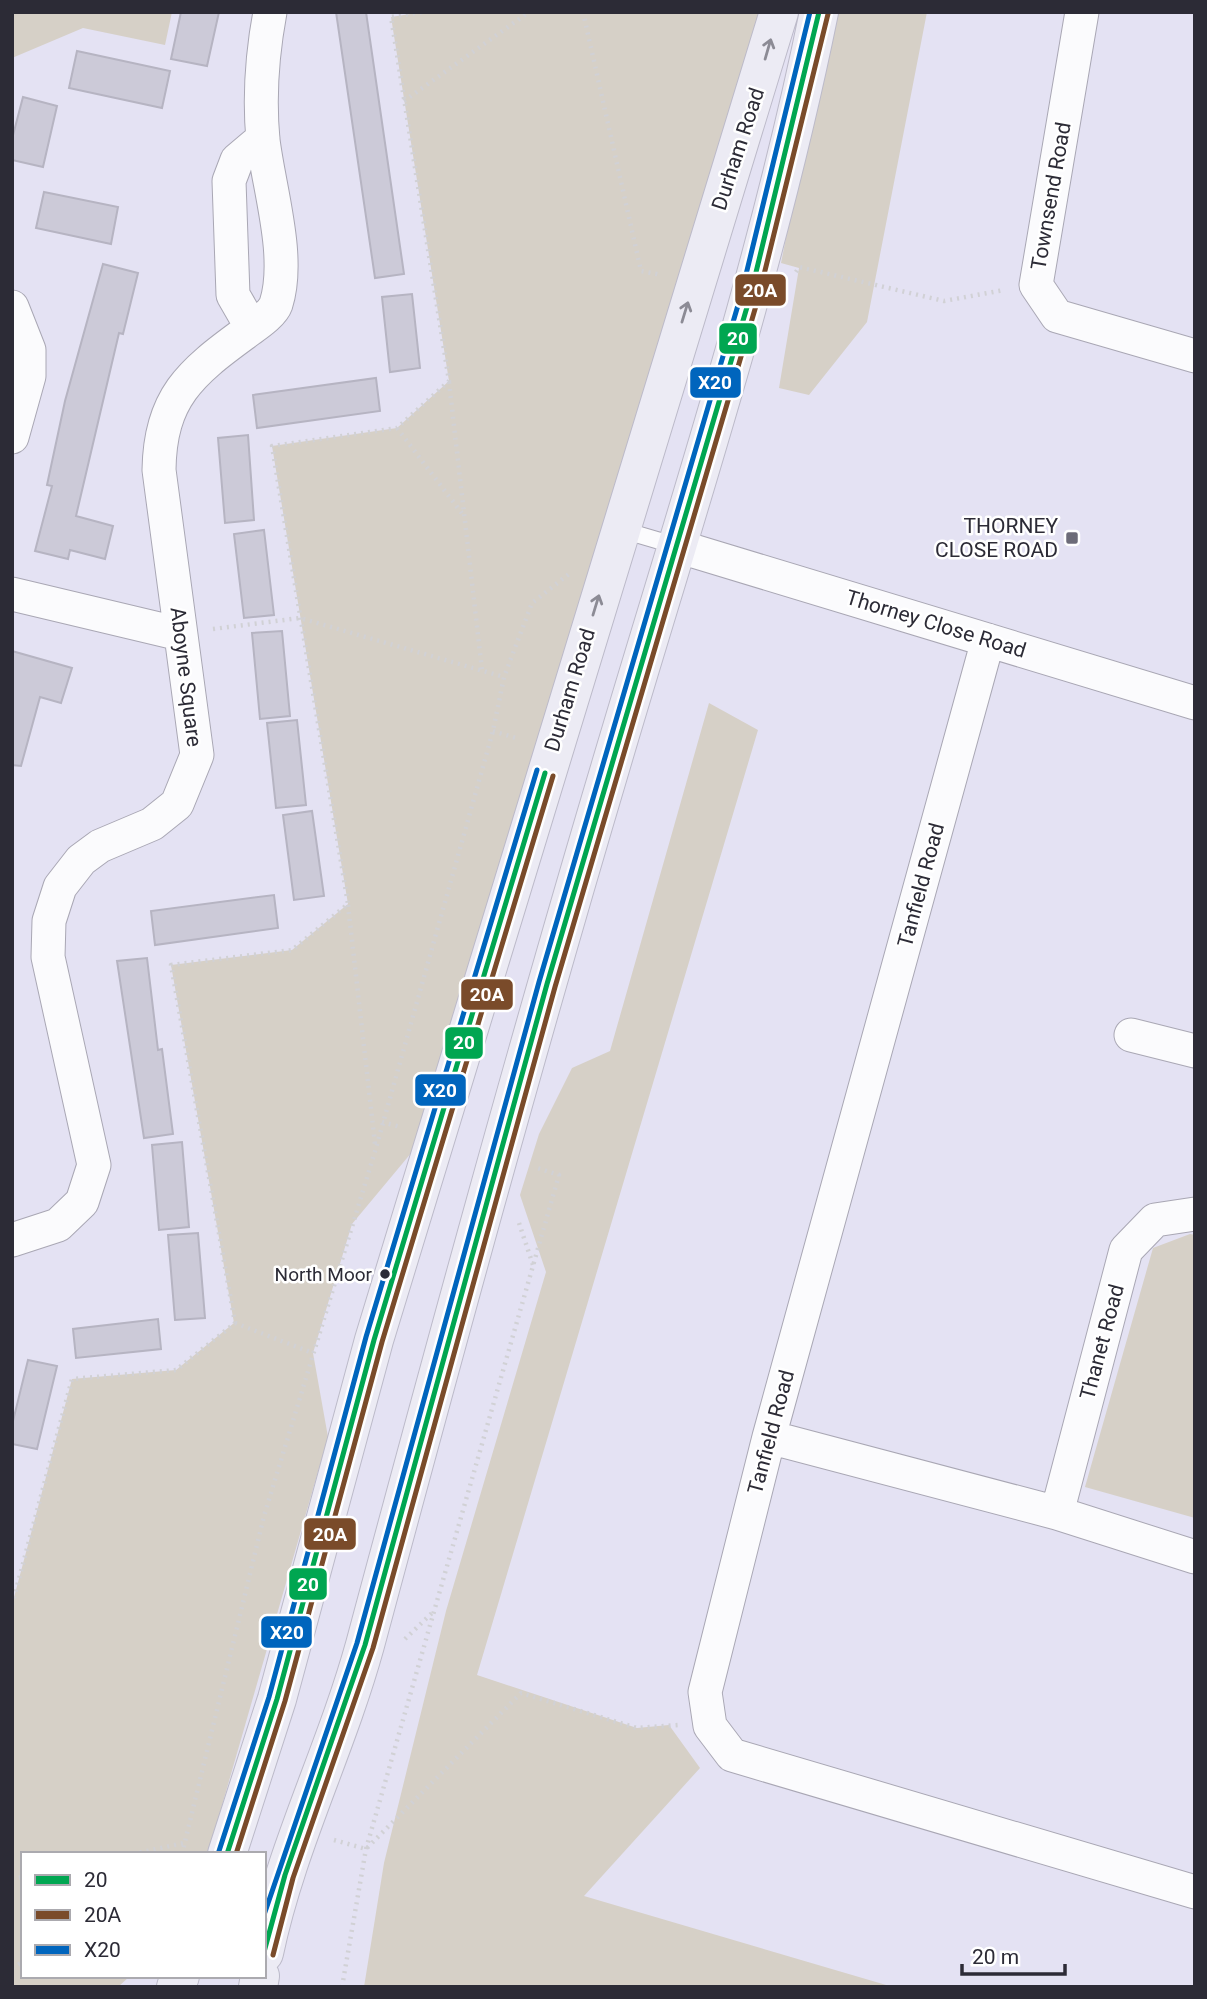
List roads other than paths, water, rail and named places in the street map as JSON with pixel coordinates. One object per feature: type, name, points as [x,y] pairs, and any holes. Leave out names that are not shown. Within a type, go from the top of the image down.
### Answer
[{"type":"highway","name":"Durham Road","points":[[228,1852],[277,1699],[374,1340],[694,282],[752,108],[779,12]]},
{"type":"highway","points":[[266,1943],[273,1910],[299,1830],[353,1689],[498,1155],[752,293],[798,118],[819,12]]},
{"type":"street","name":"Aboyne Square","points":[[12,1240],[58,1225],[82,1202],[94,1165],[48,957],[49,921],[60,887],[81,860],[100,846],[152,824],[177,804],[197,755],[159,470],[160,436],[175,398],[201,364],[252,328],[275,307],[283,274],[263,138],[262,53],[270,12]]},
{"type":"street","name":"Townsend Road","points":[[1082,12],[1036,285],[1057,316],[1195,356]]},
{"type":"street","points":[[252,328],[233,295],[229,181],[237,160],[263,138]]},
{"type":"street","points":[[12,307],[29,349],[29,376],[12,437]]},
{"type":"street","name":"Thorney Close Road","points":[[677,546],[1195,703]]},
{"type":"street","points":[[12,594],[180,634]]},
{"type":"street","name":"Tanfield Road","points":[[988,640],[769,1437],[705,1692],[710,1726],[732,1755],[1195,1892]]},
{"type":"street","points":[[1131,1035],[1195,1051]]},
{"type":"street","name":"Thanet Road","points":[[1057,1513],[1126,1250],[1155,1220],[1195,1214]]},
{"type":"street","points":[[769,1437],[1057,1513],[1195,1556]]},
{"type":"lane","points":[[618,533],[677,546]]},
{"type":"place","name":"THORNEY CLOSE ROAD","points":[[1072,538]]},
{"type":"place","name":"North Moor","points":[[385,1274]]}]
